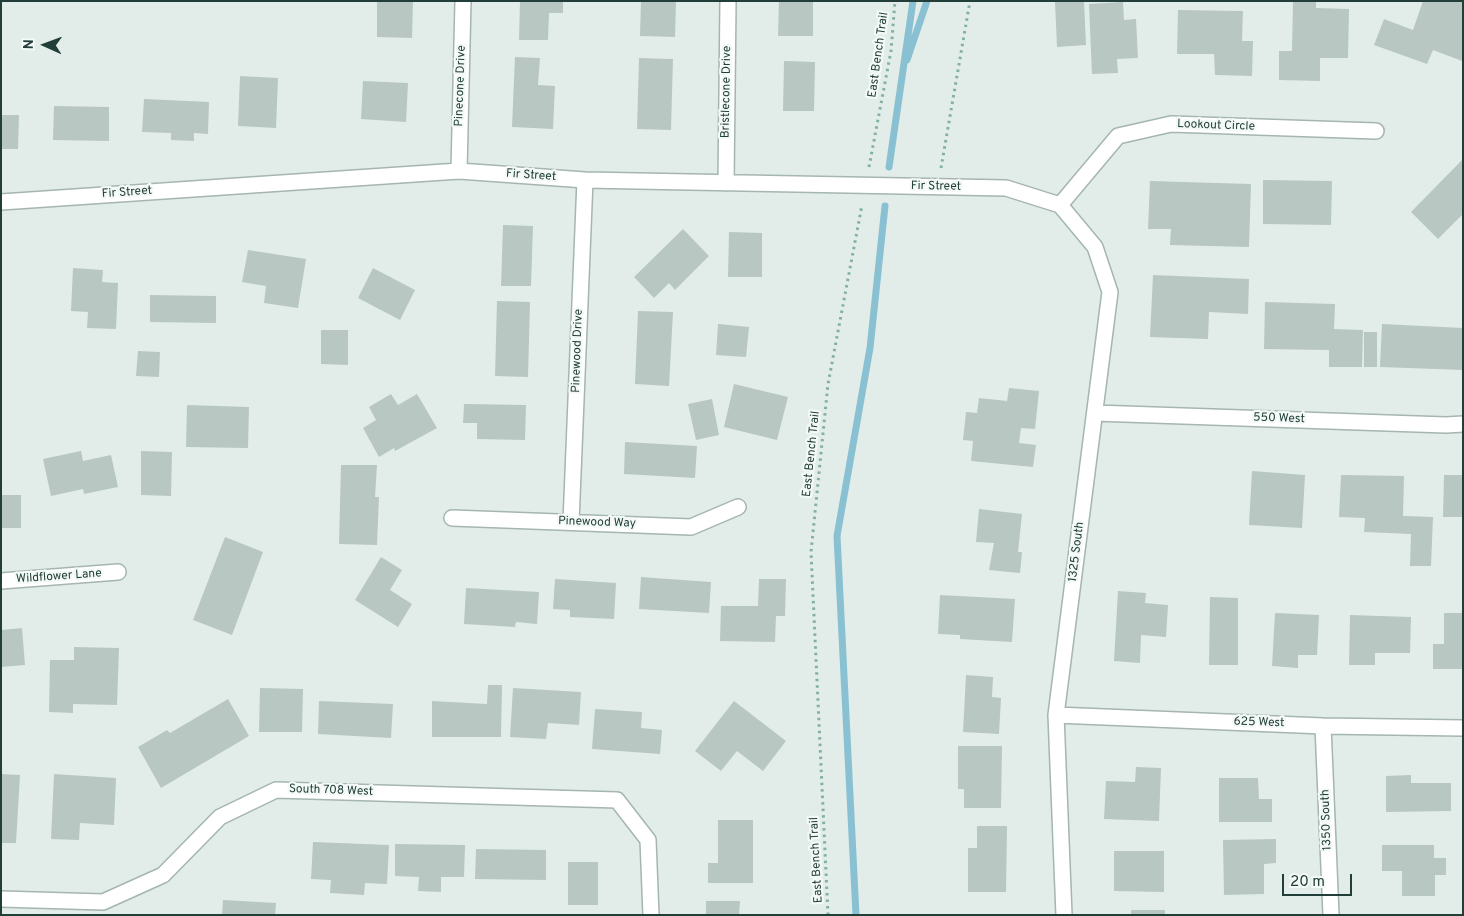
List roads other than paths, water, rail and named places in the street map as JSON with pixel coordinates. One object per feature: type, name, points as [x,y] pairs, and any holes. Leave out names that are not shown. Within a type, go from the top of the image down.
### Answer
[{"type":"street","name":"Pinecone Drive","points":[[458,171],[463,1]]},
{"type":"street","name":"Bristlecone Drive","points":[[726,183],[728,1]]},
{"type":"street","name":"Lookout Circle","points":[[1060,205],[1118,136],[1171,124],[1376,131]]},
{"type":"street","name":"Fir Street","points":[[1,202],[458,171],[585,180],[1006,188],[1060,205]]},
{"type":"street","name":"Pinewood Drive","points":[[571,522],[585,180]]},
{"type":"street","name":"1325 South","points":[[1060,205],[1095,247],[1110,292],[1056,715],[1064,915]]},
{"type":"street","name":"550 West","points":[[1095,413],[1436,425],[1463,424]]},
{"type":"street","name":"Pinewood Way","points":[[452,518],[691,527],[738,507]]},
{"type":"street","name":"Wildflower Lane","points":[[1,581],[118,572]]},
{"type":"street","name":"625 West","points":[[1056,715],[1323,726],[1463,728]]},
{"type":"street","name":"1350 South","points":[[1323,726],[1330,915]]},
{"type":"street","name":"South 708 West","points":[[1,899],[103,902],[163,875],[220,817],[276,790],[617,800],[648,840],[651,915]]},
{"type":"waterway","points":[[889,167],[913,1]]},
{"type":"waterway","points":[[907,60],[927,1]]},
{"type":"waterway","points":[[856,915],[837,536],[870,348],[885,206]]}]
